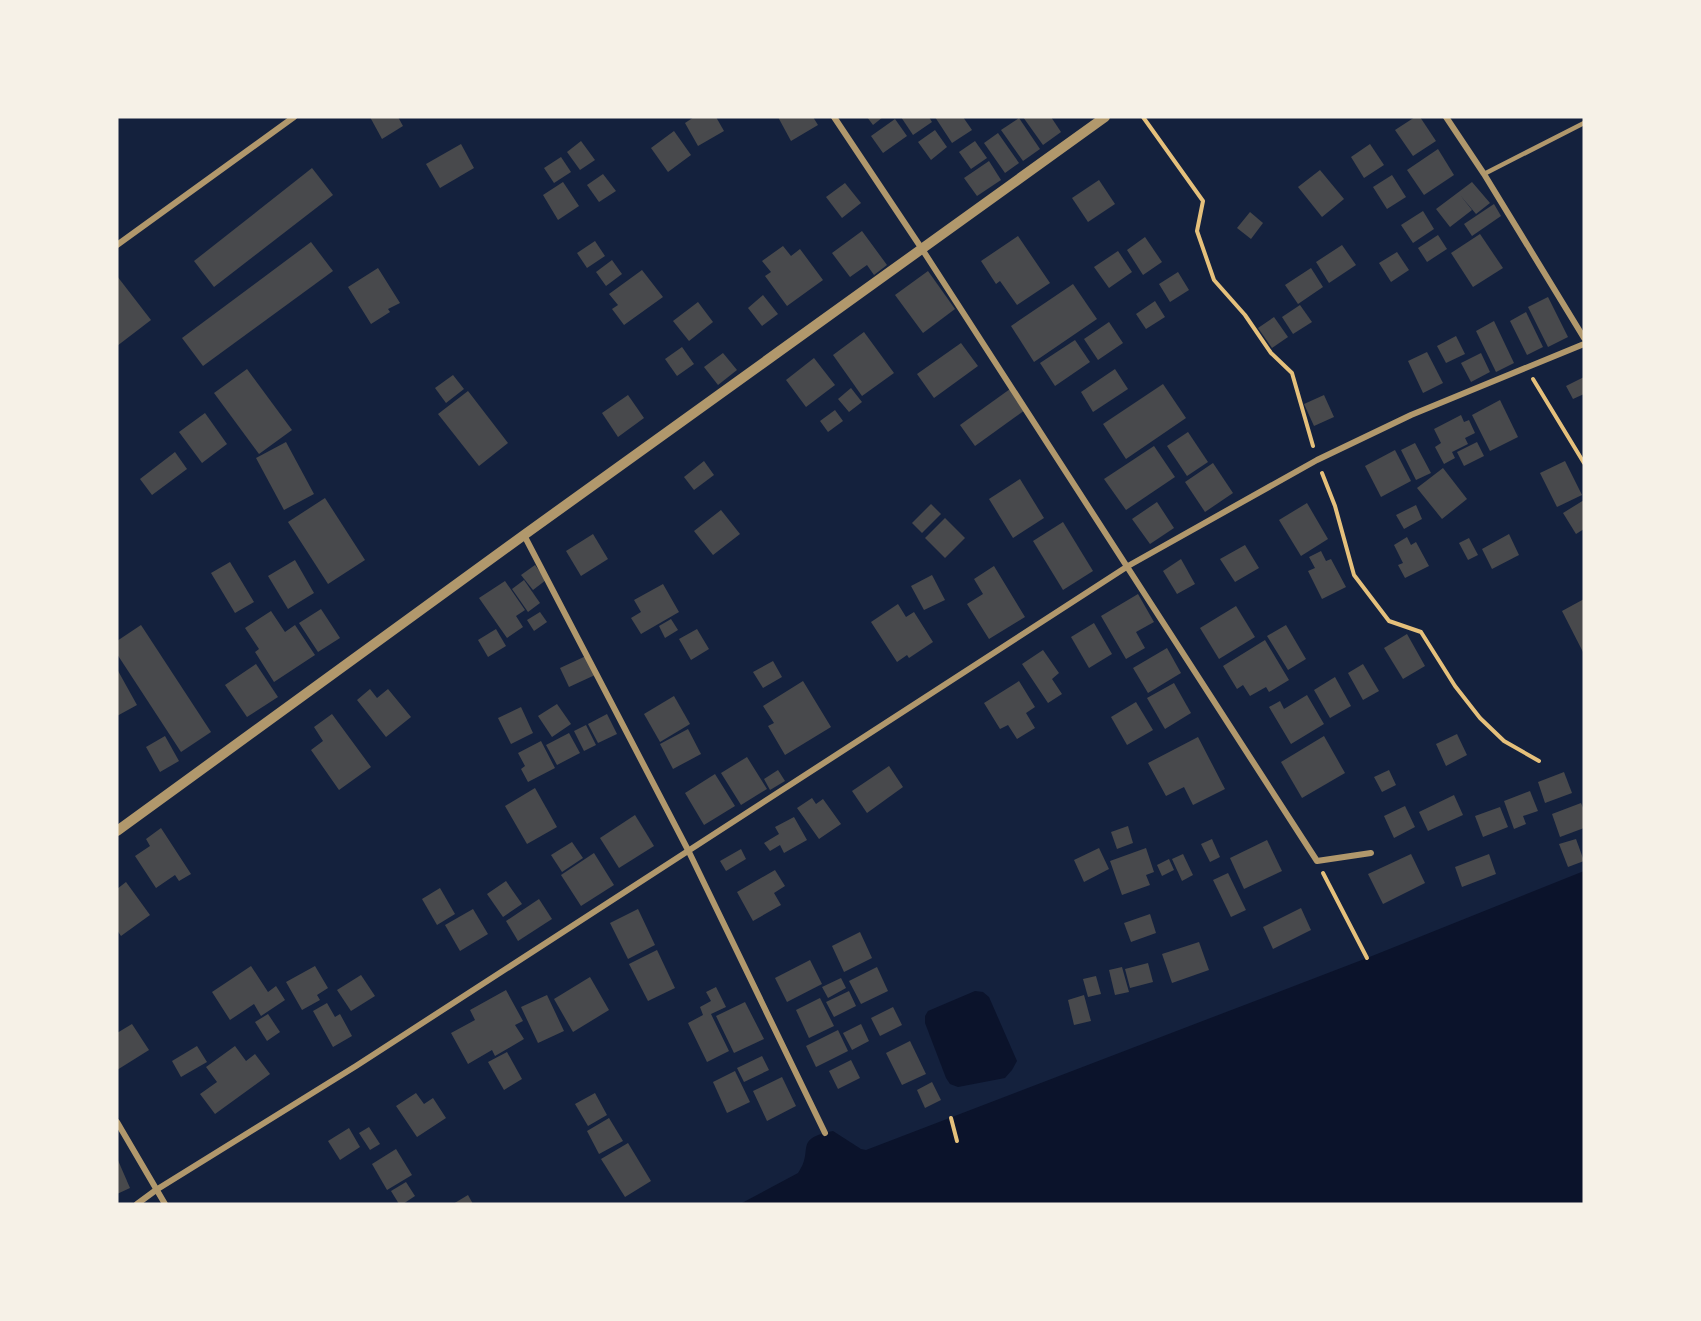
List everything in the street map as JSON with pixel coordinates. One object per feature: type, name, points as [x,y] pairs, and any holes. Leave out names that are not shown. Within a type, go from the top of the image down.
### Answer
[{"type":"street","points":[[117,244],[294,117]]},
{"type":"street","points":[[834,117],[1128,566],[1317,861],[1371,853]]},
{"type":"street","points":[[117,831],[1105,117]]},
{"type":"street","points":[[1446,117],[1484,174],[1584,338]]},
{"type":"street","points":[[137,1204],[689,852],[1128,566],[1317,460],[1411,415],[1584,344]]},
{"type":"street","points":[[524,535],[689,852],[825,1132]]},
{"type":"street","points":[[117,1122],[165,1204]]},
{"type":"lane","points":[[1484,174],[1584,123]]},
{"type":"path","points":[[1526,367],[1584,463]]},
{"type":"path","points":[[1317,861],[1367,958]]},
{"type":"path","points":[[951,1118],[957,1141]]},
{"type":"water","points":[[1584,871],[1584,1204],[740,1204],[798,1173],[803,1165],[808,1142],[820,1134],[833,1131],[866,1150],[1367,958]]},
{"type":"water","points":[[975,991],[983,992],[989,997],[1017,1061],[1005,1078],[958,1087],[950,1084],[946,1078],[925,1023],[925,1016],[928,1011]]},
{"type":"building","points":[[370,117],[398,117],[403,126],[382,139]]},
{"type":"building","points":[[694,117],[716,117],[724,131],[698,146],[685,123]]},
{"type":"building","points":[[778,117],[813,117],[818,125],[791,141]]},
{"type":"building","points":[[867,117],[883,117],[873,125]]},
{"type":"building","points":[[901,117],[929,117],[932,122],[913,135]]},
{"type":"building","points":[[935,117],[963,117],[972,130],[952,143]]},
{"type":"building","points":[[1023,117],[1051,117],[1061,132],[1043,145]]},
{"type":"building","points":[[1415,117],[1420,117],[1436,141],[1413,156],[1395,130]]},
{"type":"building","points":[[1019,118],[1040,149],[1023,161],[1001,130]]},
{"type":"building","points":[[895,119],[907,136],[883,153],[871,136]]},
{"type":"building","points":[[935,130],[947,147],[931,160],[918,142]]},
{"type":"building","points":[[674,131],[691,155],[668,172],[651,148]]},
{"type":"building","points":[[998,133],[1019,163],[1005,173],[984,143]]},
{"type":"building","points":[[581,141],[595,160],[580,170],[567,152]]},
{"type":"building","points":[[975,141],[987,158],[971,169],[959,152]]},
{"type":"building","points":[[461,144],[474,168],[440,188],[426,164]]},
{"type":"building","points":[[1370,144],[1384,165],[1364,178],[1351,157]]},
{"type":"building","points":[[1438,149],[1454,175],[1424,195],[1407,170]]},
{"type":"building","points":[[561,157],[571,172],[554,183],[544,168]]},
{"type":"building","points":[[989,161],[1001,180],[977,196],[964,178]]},
{"type":"building","points":[[312,168],[333,195],[214,287],[194,261]]},
{"type":"building","points":[[1320,170],[1344,199],[1322,217],[1298,187]]},
{"type":"building","points":[[603,174],[616,191],[599,202],[587,185]]},
{"type":"building","points":[[1392,175],[1406,197],[1387,209],[1373,187]]},
{"type":"building","points":[[1099,180],[1115,204],[1088,222],[1072,198]]},
{"type":"building","points":[[563,182],[579,206],[558,220],[543,195]]},
{"type":"building","points":[[1472,182],[1490,203],[1476,214],[1460,195],[1472,210],[1450,227],[1436,209]]},
{"type":"building","points":[[845,183],[861,203],[842,218],[826,197]]},
{"type":"building","points":[[1494,204],[1501,216],[1472,236],[1464,224]]},
{"type":"building","points":[[1423,211],[1434,229],[1413,243],[1401,225]]},
{"type":"building","points":[[1250,212],[1263,223],[1251,239],[1237,228]]},
{"type":"building","points":[[862,231],[887,265],[874,275],[867,265],[850,277],[832,253]]},
{"type":"building","points":[[1480,234],[1503,268],[1473,287],[1451,253]]},
{"type":"building","points":[[1438,235],[1447,249],[1427,262],[1418,248]]},
{"type":"building","points":[[1018,236],[1050,283],[1017,305],[1000,281],[996,284],[981,261]]},
{"type":"building","points":[[1145,237],[1162,262],[1143,275],[1127,250]]},
{"type":"building","points":[[595,241],[605,256],[587,268],[577,253]]},
{"type":"building","points":[[311,242],[333,271],[203,366],[182,338]]},
{"type":"building","points":[[1342,245],[1356,265],[1329,283],[1316,262]]},
{"type":"building","points":[[783,246],[791,256],[800,249],[823,280],[787,306],[765,276],[771,272],[762,261]]},
{"type":"building","points":[[1118,251],[1132,272],[1109,288],[1094,267]]},
{"type":"building","points":[[1397,252],[1409,270],[1391,282],[1379,263]]},
{"type":"building","points":[[612,260],[622,274],[606,286],[596,272]]},
{"type":"building","points":[[378,268],[400,303],[388,309],[390,312],[371,324],[348,287]]},
{"type":"building","points":[[1311,268],[1323,287],[1298,304],[1285,285]]},
{"type":"building","points":[[642,270],[663,297],[624,325],[612,309],[618,305],[609,294]]},
{"type":"building","points":[[928,271],[955,309],[923,333],[895,295]]},
{"type":"building","points":[[1178,272],[1189,290],[1170,302],[1159,284]]},
{"type":"building","points":[[117,276],[151,320],[117,346]]},
{"type":"building","points":[[1073,284],[1097,319],[1034,362],[1011,326]]},
{"type":"building","points":[[763,295],[778,314],[762,326],[748,308]]},
{"type":"building","points":[[1548,297],[1568,337],[1548,347],[1528,307]]},
{"type":"building","points":[[1155,301],[1165,317],[1146,329],[1136,314]]},
{"type":"building","points":[[698,302],[713,322],[689,341],[673,321]]},
{"type":"building","points":[[1300,305],[1312,322],[1293,334],[1282,317]]},
{"type":"building","points":[[1526,312],[1543,347],[1527,355],[1510,321]]},
{"type":"building","points":[[1274,317],[1288,337],[1272,348],[1258,328]]},
{"type":"building","points":[[1494,321],[1514,363],[1496,372],[1476,331]]},
{"type":"building","points":[[1109,322],[1123,343],[1098,360],[1084,339]]},
{"type":"building","points":[[864,332],[894,373],[862,396],[833,355]]},
{"type":"building","points":[[1456,336],[1465,354],[1446,363],[1437,346]]},
{"type":"building","points":[[1075,340],[1090,362],[1055,386],[1040,363]]},
{"type":"building","points":[[961,343],[978,366],[934,398],[917,374]]},
{"type":"building","points":[[682,347],[694,364],[677,376],[665,359]]},
{"type":"building","points":[[1427,352],[1443,383],[1423,393],[1408,361]]},
{"type":"building","points":[[723,353],[737,370],[718,385],[704,367]]},
{"type":"building","points":[[1481,353],[1490,372],[1471,382],[1461,363]]},
{"type":"building","points":[[814,358],[835,385],[806,407],[786,380]]},
{"type":"building","points":[[247,369],[292,430],[259,454],[214,393]]},
{"type":"building","points":[[1115,369],[1128,389],[1093,412],[1081,392]]},
{"type":"building","points":[[453,375],[464,389],[446,403],[435,388]]},
{"type":"building","points":[[1584,377],[1584,394],[1573,399],[1566,386]]},
{"type":"building","points":[[1163,384],[1186,418],[1126,459],[1103,424]]},
{"type":"building","points":[[851,388],[862,402],[849,412],[838,399]]},
{"type":"building","points":[[1010,389],[1025,410],[975,446],[960,425]]},
{"type":"building","points":[[468,391],[508,443],[479,466],[438,414]]},
{"type":"building","points":[[628,395],[644,418],[618,437],[602,413]]},
{"type":"building","points":[[1324,395],[1334,417],[1314,426],[1304,404]]},
{"type":"building","points":[[1500,400],[1518,437],[1490,451],[1472,415]]},
{"type":"building","points":[[835,410],[843,421],[828,432],[820,421]]},
{"type":"building","points":[[205,413],[227,444],[202,463],[179,432]]},
{"type":"building","points":[[1461,415],[1464,422],[1469,420],[1475,433],[1465,438],[1468,444],[1452,452],[1455,458],[1444,464],[1435,447],[1441,443],[1434,429]]},
{"type":"building","points":[[1188,432],[1208,462],[1187,476],[1167,446]]},
{"type":"building","points":[[286,442],[314,494],[284,510],[256,458]]},
{"type":"building","points":[[1477,442],[1484,456],[1464,466],[1457,452]]},
{"type":"building","points":[[1415,443],[1431,473],[1416,480],[1401,450]]},
{"type":"building","points":[[1154,446],[1175,477],[1126,510],[1104,479]]},
{"type":"building","points":[[1395,450],[1411,481],[1381,497],[1365,466]]},
{"type":"building","points":[[175,452],[187,469],[152,495],[140,479]]},
{"type":"building","points":[[704,461],[714,475],[694,490],[684,477]]},
{"type":"building","points":[[1565,461],[1582,495],[1557,507],[1540,473]]},
{"type":"building","points":[[1213,463],[1233,493],[1205,512],[1185,482]]},
{"type":"building","points":[[1443,468],[1467,499],[1442,519],[1417,488]]},
{"type":"building","points":[[1020,479],[1044,518],[1013,538],[989,499]]},
{"type":"building","points":[[325,498],[365,560],[328,584],[288,522]]},
{"type":"building","points":[[1584,500],[1584,529],[1576,534],[1563,513]]},
{"type":"building","points":[[1157,502],[1174,528],[1150,544],[1132,519]]},
{"type":"building","points":[[1307,503],[1328,539],[1301,556],[1279,520]]},
{"type":"building","points":[[931,504],[941,514],[922,533],[912,523]]},
{"type":"building","points":[[1416,505],[1422,519],[1404,529],[1396,515]]},
{"type":"building","points":[[721,510],[740,534],[713,555],[694,531]]},
{"type":"building","points":[[945,518],[965,538],[945,558],[925,538]]},
{"type":"building","points":[[1063,522],[1093,571],[1063,590],[1033,541]]},
{"type":"building","points":[[593,534],[608,559],[581,576],[566,551]]},
{"type":"building","points":[[1509,534],[1519,555],[1492,569],[1482,549]]},
{"type":"building","points":[[1407,537],[1411,545],[1416,542],[1429,566],[1405,578],[1398,565],[1403,563],[1394,545]]},
{"type":"building","points":[[1469,538],[1478,555],[1468,560],[1459,543]]},
{"type":"building","points":[[1245,545],[1259,568],[1235,582],[1220,559]]},
{"type":"building","points":[[1321,551],[1326,561],[1331,559],[1346,587],[1322,599],[1308,571],[1315,568],[1309,557]]},
{"type":"building","points":[[1181,559],[1195,584],[1177,594],[1163,571]]},
{"type":"building","points":[[295,560],[314,593],[288,609],[268,576]]},
{"type":"building","points":[[230,562],[254,602],[235,613],[211,573]]},
{"type":"building","points":[[535,565],[546,580],[533,590],[521,575]]},
{"type":"building","points":[[994,566],[1025,617],[989,639],[967,604],[983,594],[974,579]]},
{"type":"building","points":[[932,575],[945,600],[924,610],[911,586]]},
{"type":"building","points":[[524,580],[540,603],[528,612],[512,589]]},
{"type":"building","points":[[505,581],[525,610],[516,616],[523,627],[507,638],[479,598]]},
{"type":"building","points":[[663,584],[679,612],[641,634],[631,618],[641,612],[634,600]]},
{"type":"building","points":[[1138,594],[1154,622],[1136,632],[1145,648],[1126,659],[1101,616]]},
{"type":"building","points":[[1584,599],[1584,654],[1562,611]]},
{"type":"building","points":[[898,604],[906,617],[914,612],[933,642],[909,658],[907,655],[897,662],[871,622]]},
{"type":"building","points":[[1236,606],[1255,637],[1219,659],[1200,628]]},
{"type":"building","points":[[321,609],[340,638],[318,652],[299,623]]},
{"type":"building","points":[[271,611],[285,632],[295,625],[315,655],[274,682],[255,652],[259,649],[245,628]]},
{"type":"building","points":[[540,612],[547,622],[534,631],[527,620]]},
{"type":"building","points":[[671,619],[678,630],[665,638],[659,626]]},
{"type":"building","points":[[1094,623],[1112,654],[1089,668],[1071,637]]},
{"type":"building","points":[[141,625],[211,732],[181,752],[117,654],[117,641]]},
{"type":"building","points":[[1286,625],[1306,659],[1288,670],[1267,636]]},
{"type":"building","points":[[496,629],[506,646],[488,657],[478,640]]},
{"type":"building","points":[[697,629],[709,649],[691,660],[679,639]]},
{"type":"building","points":[[1407,634],[1425,666],[1403,679],[1384,648]]},
{"type":"building","points":[[1265,640],[1289,680],[1269,692],[1266,687],[1250,696],[1243,685],[1237,689],[1223,666]]},
{"type":"building","points":[[1167,648],[1181,673],[1148,693],[1133,668]]},
{"type":"building","points":[[1043,650],[1059,673],[1052,679],[1062,694],[1048,703],[1022,664]]},
{"type":"building","points":[[586,656],[595,675],[569,687],[560,668]]},
{"type":"building","points":[[773,661],[782,677],[763,688],[753,672]]},
{"type":"building","points":[[256,664],[278,697],[247,717],[225,685]]},
{"type":"building","points":[[1363,664],[1379,691],[1363,700],[1348,673]]},
{"type":"building","points":[[117,669],[137,705],[117,716]]},
{"type":"building","points":[[1335,677],[1351,706],[1330,718],[1314,690]]},
{"type":"building","points":[[803,681],[831,727],[785,755],[768,726],[774,723],[763,706]]},
{"type":"building","points":[[1019,681],[1035,707],[1026,713],[1035,728],[1017,739],[1008,725],[1000,729],[984,703]]},
{"type":"building","points":[[1174,683],[1191,713],[1165,729],[1147,698]]},
{"type":"building","points":[[370,689],[377,698],[388,689],[411,717],[386,737],[357,700]]},
{"type":"building","points":[[1307,695],[1324,724],[1291,744],[1269,707],[1280,701],[1284,709]]},
{"type":"building","points":[[674,696],[690,724],[660,742],[644,714]]},
{"type":"building","points":[[1136,702],[1153,730],[1127,745],[1111,717]]},
{"type":"building","points":[[557,704],[571,724],[552,737],[538,716]]},
{"type":"building","points":[[521,707],[533,733],[511,744],[498,718]]},
{"type":"building","points":[[332,714],[371,767],[339,790],[311,750],[323,741],[314,727]]},
{"type":"building","points":[[607,714],[617,734],[598,743],[588,724]]},
{"type":"building","points":[[586,725],[596,745],[584,751],[574,731]]},
{"type":"building","points":[[688,729],[701,754],[673,769],[660,744]]},
{"type":"building","points":[[569,733],[580,753],[557,765],[546,745]]},
{"type":"building","points":[[1457,734],[1467,755],[1446,766],[1436,744]]},
{"type":"building","points":[[165,736],[179,761],[160,772],[146,747]]},
{"type":"building","points":[[1324,736],[1345,773],[1302,798],[1281,762]]},
{"type":"building","points":[[1198,737],[1225,789],[1193,805],[1184,787],[1166,796],[1148,763]]},
{"type":"building","points":[[541,741],[555,768],[528,782],[521,769],[525,766],[518,753]]},
{"type":"building","points":[[747,757],[767,789],[741,805],[721,773]]},
{"type":"building","points":[[889,766],[903,787],[867,813],[852,791]]},
{"type":"building","points":[[778,770],[785,781],[770,790],[764,779]]},
{"type":"building","points":[[1389,770],[1396,785],[1382,792],[1374,777]]},
{"type":"building","points":[[1564,772],[1572,793],[1545,803],[1538,782]]},
{"type":"building","points":[[715,774],[735,806],[704,825],[685,793]]},
{"type":"building","points":[[535,788],[557,827],[527,844],[505,806]]},
{"type":"building","points":[[1530,791],[1538,811],[1523,816],[1526,824],[1514,829],[1504,801]]},
{"type":"building","points":[[1454,795],[1463,815],[1428,831],[1419,812]]},
{"type":"building","points":[[812,798],[816,804],[823,799],[841,824],[819,839],[797,808]]},
{"type":"building","points":[[1581,803],[1584,810],[1584,828],[1560,837],[1552,814]]},
{"type":"building","points":[[1405,806],[1415,827],[1394,838],[1384,816]]},
{"type":"building","points":[[1500,807],[1508,827],[1483,837],[1475,816]]},
{"type":"building","points":[[635,815],[654,846],[619,868],[600,838]]},
{"type":"building","points":[[794,817],[807,840],[784,853],[780,845],[770,851],[764,843],[779,834],[775,827]]},
{"type":"building","points":[[1128,826],[1133,843],[1117,849],[1111,832]]},
{"type":"building","points":[[161,828],[191,874],[179,881],[175,875],[156,888],[135,856],[150,846],[146,839]]},
{"type":"building","points":[[1212,839],[1220,857],[1210,862],[1201,844]]},
{"type":"building","points":[[1576,839],[1584,861],[1568,867],[1559,844]]},
{"type":"building","points":[[1267,840],[1282,871],[1244,889],[1230,858]]},
{"type":"building","points":[[572,842],[583,858],[562,872],[551,855]]},
{"type":"building","points":[[1099,848],[1109,869],[1084,882],[1074,860]]},
{"type":"building","points":[[1146,848],[1154,872],[1146,875],[1150,885],[1122,895],[1110,861]]},
{"type":"building","points":[[741,849],[746,859],[726,871],[720,861]]},
{"type":"building","points":[[594,853],[614,885],[581,906],[561,875]]},
{"type":"building","points":[[1183,854],[1193,875],[1182,881],[1172,859]]},
{"type":"building","points":[[1411,854],[1425,883],[1383,904],[1368,874]]},
{"type":"building","points":[[1489,854],[1496,874],[1462,887],[1455,867]]},
{"type":"building","points":[[1169,859],[1174,870],[1162,876],[1157,865]]},
{"type":"building","points":[[775,870],[785,886],[774,893],[781,905],[753,921],[737,892]]},
{"type":"building","points":[[1228,873],[1246,910],[1231,917],[1213,880]]},
{"type":"building","points":[[506,881],[522,904],[503,917],[487,894]]},
{"type":"building","points":[[126,882],[150,915],[121,936],[117,930],[117,889]]},
{"type":"building","points":[[440,888],[455,914],[437,925],[422,899]]},
{"type":"building","points":[[539,899],[552,919],[518,941],[506,921]]},
{"type":"building","points":[[1301,908],[1311,930],[1273,949],[1263,927]]},
{"type":"building","points":[[473,909],[488,934],[460,951],[445,925]]},
{"type":"building","points":[[638,909],[655,945],[628,959],[610,923]]},
{"type":"building","points":[[1150,914],[1156,933],[1131,942],[1124,923]]},
{"type":"building","points":[[860,932],[872,958],[844,972],[832,946]]},
{"type":"building","points":[[1199,942],[1209,970],[1172,983],[1162,954]]},
{"type":"building","points":[[657,950],[675,988],[648,1001],[629,964]]},
{"type":"building","points":[[810,960],[822,984],[787,1002],[775,978]]},
{"type":"building","points":[[1148,963],[1153,982],[1130,988],[1125,969]]},
{"type":"building","points":[[251,966],[268,992],[276,986],[285,1000],[261,1016],[254,1004],[230,1020],[212,992]]},
{"type":"building","points":[[315,966],[328,988],[317,995],[320,1000],[302,1010],[286,982]]},
{"type":"building","points":[[877,967],[888,991],[861,1004],[849,981]]},
{"type":"building","points":[[1122,967],[1129,992],[1115,995],[1109,970]]},
{"type":"building","points":[[361,975],[375,996],[351,1011],[337,990]]},
{"type":"building","points":[[1096,976],[1101,994],[1088,997],[1083,979]]},
{"type":"building","points":[[590,977],[609,1010],[573,1032],[554,999]]},
{"type":"building","points":[[841,978],[846,988],[828,998],[822,987]]},
{"type":"building","points":[[716,987],[726,1007],[711,1014],[729,1051],[707,1062],[688,1023],[703,1015],[700,1007],[711,1001],[706,992]]},
{"type":"building","points":[[506,990],[523,1021],[515,1025],[524,1039],[495,1056],[492,1050],[468,1064],[451,1033],[475,1020],[470,1010]]},
{"type":"building","points":[[849,991],[856,1006],[834,1017],[826,1002]]},
{"type":"building","points":[[547,995],[564,1031],[538,1043],[521,1007]]},
{"type":"building","points":[[1084,995],[1091,1021],[1074,1025],[1068,1000]]},
{"type":"building","points":[[820,998],[834,1026],[809,1038],[796,1010]]},
{"type":"building","points":[[745,1002],[764,1039],[734,1053],[716,1016]]},
{"type":"building","points":[[327,1003],[335,1017],[340,1014],[352,1036],[333,1047],[313,1011]]},
{"type":"building","points":[[893,1007],[902,1025],[880,1036],[871,1018]]},
{"type":"building","points":[[268,1014],[280,1032],[267,1041],[255,1022]]},
{"type":"building","points":[[132,1024],[149,1050],[117,1070],[117,1033]]},
{"type":"building","points":[[861,1024],[869,1041],[852,1050],[843,1033]]},
{"type":"building","points":[[838,1030],[848,1051],[816,1067],[806,1046]]},
{"type":"building","points":[[910,1041],[926,1074],[902,1085],[886,1053]]},
{"type":"building","points":[[197,1046],[207,1062],[181,1077],[172,1061]]},
{"type":"building","points":[[235,1046],[246,1061],[255,1054],[270,1074],[215,1114],[200,1094],[217,1082],[206,1067]]},
{"type":"building","points":[[507,1052],[522,1079],[504,1090],[488,1062]]},
{"type":"building","points":[[762,1056],[769,1070],[744,1082],[737,1068]]},
{"type":"building","points":[[851,1060],[860,1078],[838,1089],[829,1071]]},
{"type":"building","points":[[735,1071],[750,1102],[727,1113],[713,1082]]},
{"type":"building","points":[[782,1077],[796,1106],[767,1121],[753,1091]]},
{"type":"building","points":[[932,1082],[941,1100],[925,1108],[917,1090]]},
{"type":"building","points":[[416,1093],[424,1104],[433,1098],[446,1118],[417,1137],[396,1106]]},
{"type":"building","points":[[595,1093],[607,1115],[588,1126],[575,1104]]},
{"type":"building","points":[[609,1118],[623,1141],[599,1154],[587,1131]]},
{"type":"building","points":[[369,1127],[380,1144],[370,1150],[359,1133]]},
{"type":"building","points":[[349,1128],[360,1147],[340,1160],[328,1141]]},
{"type":"building","points":[[628,1143],[651,1181],[625,1197],[601,1159]]},
{"type":"building","points":[[396,1149],[412,1175],[387,1190],[372,1164]]},
{"type":"building","points":[[117,1158],[130,1188],[117,1194]]},
{"type":"building","points":[[406,1182],[415,1196],[399,1204],[391,1191]]},
{"type":"building","points":[[468,1195],[473,1204],[453,1204]]}]
